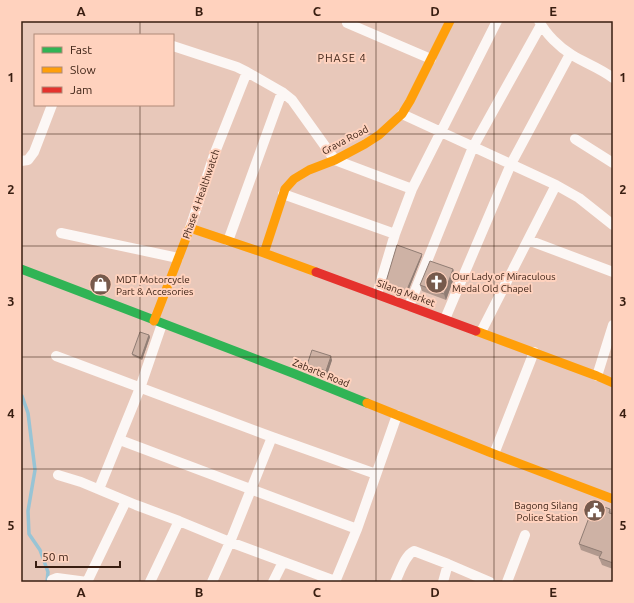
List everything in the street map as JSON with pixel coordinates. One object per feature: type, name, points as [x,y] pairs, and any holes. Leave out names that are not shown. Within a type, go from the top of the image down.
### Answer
[{"type":"street","name":"Grava Road","points":[[264,253],[285,189],[294,179],[309,170],[335,160],[365,144],[379,135],[402,114],[450,21]]},
{"type":"street","points":[[377,294],[395,234],[412,189],[497,21]]},
{"type":"street","points":[[347,22],[431,59]]},
{"type":"street","points":[[409,306],[473,147],[540,23],[555,42],[570,54],[612,75]]},
{"type":"street","points":[[174,46],[237,67],[282,92],[296,104],[335,160],[412,189]]},
{"type":"street","points":[[445,319],[511,164],[570,54]]},
{"type":"street","name":"Phase 4 Healthwatch","points":[[158,323],[178,258],[245,71]]},
{"type":"street","points":[[228,241],[282,92]]},
{"type":"street","points":[[21,161],[28,160],[34,152],[52,106]]},
{"type":"street","points":[[402,114],[556,185],[579,198],[613,225]]},
{"type":"street","points":[[575,139],[613,163]]},
{"type":"street","points":[[481,332],[556,185]]},
{"type":"street","points":[[283,194],[395,234]]},
{"type":"street","name":"Silang Market","points":[[190,228],[264,253],[481,332],[613,383]]},
{"type":"street","points":[[61,233],[178,258]]},
{"type":"street","points":[[528,240],[613,272]]},
{"type":"street","name":"Zabarte Road","points":[[21,269],[158,323],[295,374],[397,416],[613,499]]},
{"type":"street","points":[[99,489],[140,388],[158,323]]},
{"type":"street","points":[[598,376],[613,327]]},
{"type":"street","points":[[494,454],[534,352]]},
{"type":"street","points":[[56,356],[272,438],[376,474]]},
{"type":"street","points":[[58,475],[81,482],[230,542],[335,581],[357,529],[397,416]]},
{"type":"street","points":[[212,582],[230,542],[272,438]]},
{"type":"street","points":[[120,440],[357,529]]},
{"type":"street","points":[[52,580],[57,578],[87,582],[126,501]]},
{"type":"street","points":[[150,582],[179,521]]},
{"type":"street","points":[[508,582],[525,535]]},
{"type":"street","points":[[395,582],[410,552],[414,551],[490,582]]},
{"type":"street","points":[[273,582],[283,562]]},
{"type":"street","points":[[443,582],[448,564]]},
{"type":"building","points":[[397,245],[422,254],[406,292],[385,285]]},
{"type":"building","name":"Our Lady of Miraculous Medal Old Chapel","points":[[430,261],[453,269],[444,294],[420,285]]},
{"type":"building","points":[[140,332],[149,335],[141,358],[132,354]]},
{"type":"building","points":[[312,350],[331,356],[326,371],[307,365]]},
{"type":"building","points":[[593,503],[610,509],[609,513],[613,514],[613,563],[599,558],[602,552],[579,544]]},
{"type":"waterway","points":[[21,396],[28,413],[35,470],[28,511],[29,534],[40,550],[48,572],[47,582]]},
{"type":"traffic: fast","points":[[21,269],[367,403]]},
{"type":"traffic: slow","points":[[264,253],[285,189],[294,179],[309,170],[335,160],[365,144],[379,135],[402,114],[450,21]]},
{"type":"traffic: slow","points":[[154,321],[190,228],[316,272]]},
{"type":"traffic: slow","points":[[476,331],[613,383]]},
{"type":"traffic: slow","points":[[367,403],[494,454],[613,499]]},
{"type":"traffic: jam","points":[[316,272],[476,331]]},
{"type":"place","name":"Our Lady of Miraculous Medal Old Chapel","points":[[437,282]]},
{"type":"place","name":"MDT Motorcycle Part & Accesories","points":[[100,285]]},
{"type":"place","name":"Bagong Silang Police Station","points":[[594,511]]},
{"type":"district","name":"PHASE 4","points":[[342,58]]}]
